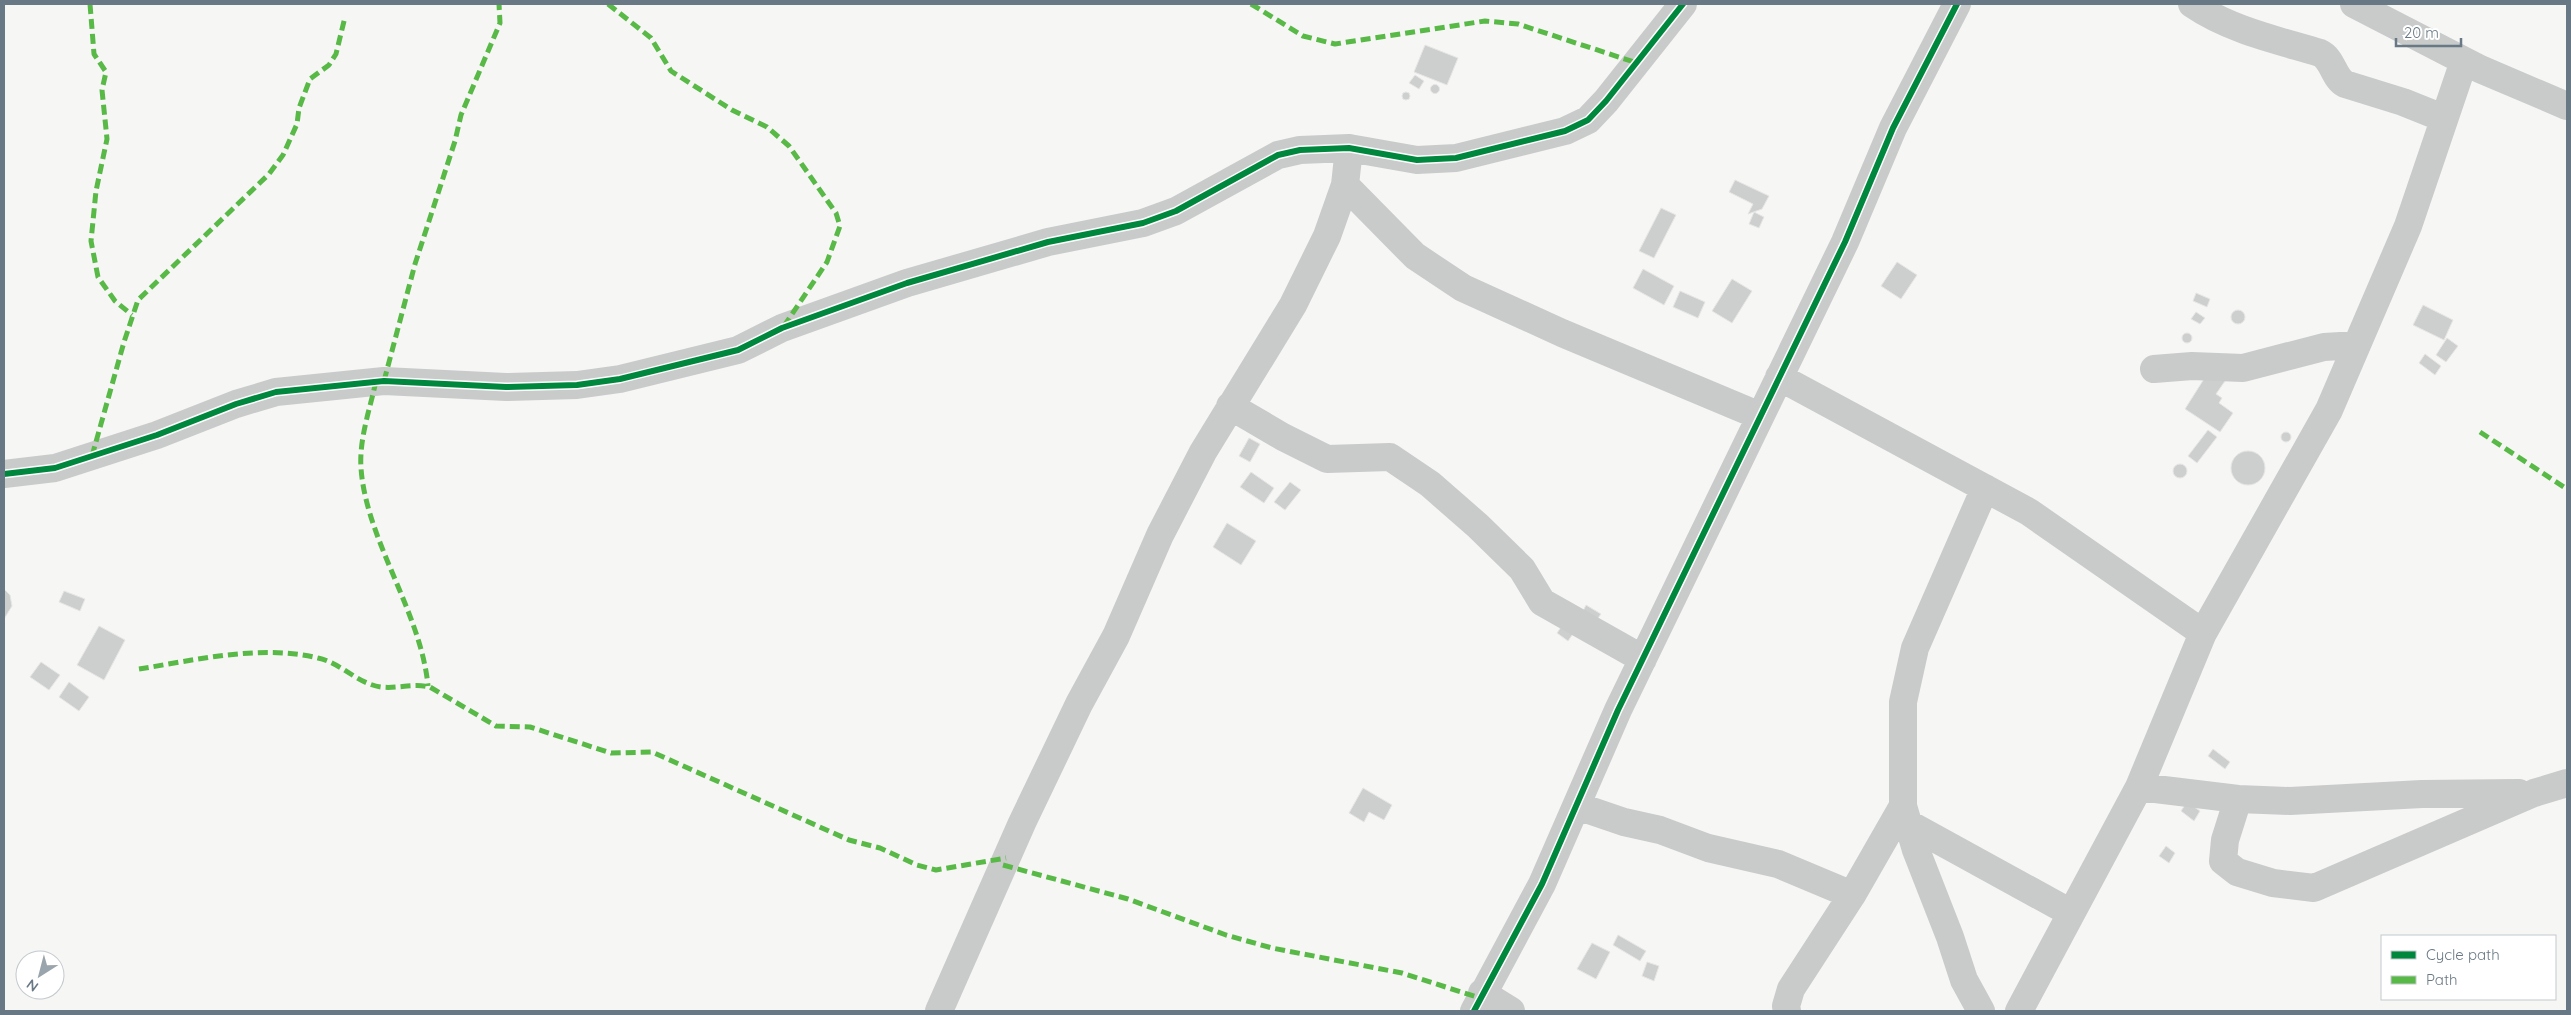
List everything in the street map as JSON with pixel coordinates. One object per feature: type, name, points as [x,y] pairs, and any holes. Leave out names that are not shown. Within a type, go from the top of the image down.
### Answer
[{"type":"street","points":[[4,474],[55,468],[157,435],[236,404],[276,392],[384,381],[506,387],[576,385],[620,379],[738,350],[782,328],[907,283],[1048,242],[1143,223],[1176,211],[1278,155],[1300,150],[1349,148],[1417,160],[1456,158],[1565,131],[1588,120],[1606,101],[1683,4]]},
{"type":"street","points":[[2192,4],[2209,16],[2245,30],[2325,55],[2338,77],[2345,84],[2403,102],[2444,118]]},
{"type":"street","points":[[2354,4],[2464,60],[2567,106]]},
{"type":"street","points":[[1510,1011],[1478,1002],[1526,915],[1643,659],[1845,242],[1893,128],[1951,6]]},
{"type":"street","points":[[2019,1011],[2139,787],[2203,633],[2330,410],[2408,226],[2464,60]]},
{"type":"street","points":[[939,1011],[1022,823],[1079,704],[1116,636],[1160,535],[1203,452],[1293,305],[1327,236],[1345,185],[1349,148]]},
{"type":"street","points":[[1345,185],[1415,256],[1463,288],[1562,333],[1760,416]]},
{"type":"street","points":[[2154,369],[2192,366],[2243,368],[2324,347],[2357,345]]},
{"type":"street","points":[[1779,377],[2029,512],[2203,633]]},
{"type":"street","points":[[1230,406],[1283,437],[1328,459],[1339,461],[1373,456],[1390,457],[1430,484],[1478,526],[1522,569],[1542,602],[1643,659]]},
{"type":"street","points":[[1981,1011],[1964,980],[1950,937],[1916,850],[1906,815],[1903,702],[1914,648],[1985,488]]},
{"type":"street","points":[[2238,800],[2225,840],[2223,861],[2237,872],[2273,883],[2305,889],[2322,886],[2534,793],[2567,783]]},
{"type":"street","points":[[2139,787],[2238,800],[2290,801],[2422,794],[2534,793]]},
{"type":"street","points":[[1577,806],[1724,852],[1778,864],[1852,895]]},
{"type":"street","points":[[1787,1011],[1786,1006],[1791,989],[1906,815]]},
{"type":"street","points":[[1906,815],[2071,913]]},
{"type":"building","points":[[1425,45],[1458,58],[1447,85],[1414,72]]},
{"type":"building","points":[[1415,75],[1424,81],[1419,89],[1409,83]]},
{"type":"building","points":[[1435,85],[1439,89],[1435,93],[1431,89]]},
{"type":"building","points":[[1406,92],[1410,96],[1406,100],[1402,96]]},
{"type":"building","points":[[1735,180],[1769,196],[1762,209],[1748,214],[1753,204],[1729,192]]},
{"type":"building","points":[[1661,208],[1676,215],[1654,258],[1639,251]]},
{"type":"building","points":[[1754,212],[1764,217],[1759,228],[1749,224]]},
{"type":"building","points":[[1897,262],[1917,275],[1901,299],[1881,286]]},
{"type":"building","points":[[1643,269],[1674,286],[1664,305],[1633,288]]},
{"type":"building","points":[[1732,279],[1752,291],[1732,323],[1712,311]]},
{"type":"building","points":[[1680,291],[1705,302],[1698,318],[1673,307]]},
{"type":"building","points":[[2196,293],[2210,299],[2207,307],[2193,301]]},
{"type":"building","points":[[2423,305],[2453,320],[2444,340],[2413,325]]},
{"type":"building","points":[[2238,310],[2243,312],[2245,317],[2243,322],[2238,324],[2233,322],[2231,317],[2233,312]]},
{"type":"building","points":[[2196,312],[2205,318],[2200,324],[2191,319]]},
{"type":"building","points":[[2185,333],[2189,333],[2192,338],[2191,342],[2185,343],[2182,340],[2182,336]]},
{"type":"building","points":[[2447,338],[2458,346],[2446,362],[2436,355]]},
{"type":"building","points":[[2425,354],[2441,366],[2435,375],[2419,363]]},
{"type":"building","points":[[2209,371],[2225,381],[2216,394],[2222,398],[2219,403],[2233,413],[2220,432],[2185,409]]},
{"type":"building","points":[[2208,430],[2217,437],[2197,463],[2188,456]]},
{"type":"building","points":[[2286,432],[2291,437],[2286,442],[2281,437]]},
{"type":"building","points":[[1249,438],[1260,444],[1250,462],[1239,456]]},
{"type":"building","points":[[2248,451],[2255,452],[2260,456],[2264,461],[2264,475],[2260,480],[2255,484],[2248,485],[2241,484],[2236,480],[2232,475],[2231,468],[2232,461],[2236,456],[2241,452]]},
{"type":"building","points":[[2177,464],[2183,464],[2187,471],[2183,478],[2177,478],[2173,474],[2173,468]]},
{"type":"building","points":[[1251,472],[1274,488],[1264,503],[1240,487]]},
{"type":"building","points":[[1290,482],[1301,490],[1285,510],[1274,502]]},
{"type":"building","points":[[1227,523],[1256,541],[1241,565],[1213,547]]},
{"type":"building","points":[[4,589],[10,595],[12,606],[4,619]]},
{"type":"building","points":[[64,591],[85,599],[80,611],[59,602]]},
{"type":"building","points":[[1586,605],[1601,614],[1595,622],[1582,613]]},
{"type":"building","points":[[1568,617],[1579,625],[1568,641],[1557,633]]},
{"type":"building","points":[[99,626],[125,640],[104,680],[77,665]]},
{"type":"building","points":[[41,662],[60,675],[49,690],[30,677]]},
{"type":"building","points":[[69,682],[89,697],[79,711],[59,697]]},
{"type":"building","points":[[2213,749],[2230,762],[2225,769],[2208,756]]},
{"type":"building","points":[[1363,788],[1392,805],[1384,820],[1369,812],[1364,822],[1349,813]]},
{"type":"building","points":[[2187,802],[2200,811],[2194,821],[2181,811]]},
{"type":"building","points":[[2166,846],[2175,853],[2169,863],[2159,856]]},
{"type":"building","points":[[1618,935],[1646,951],[1640,961],[1613,945]]},
{"type":"building","points":[[1592,943],[1610,952],[1596,979],[1577,969]]},
{"type":"building","points":[[1647,962],[1659,966],[1654,981],[1642,976]]},
{"type":"marked path","points":[[90,4],[94,54],[106,72],[102,90],[107,139],[96,191],[91,241],[98,277],[115,301],[132,315]]},
{"type":"marked path","points":[[384,381],[415,264],[455,141],[461,115],[500,23],[499,4]]},
{"type":"marked path","points":[[608,4],[651,38],[671,71],[732,110],[767,127],[789,146],[836,213],[840,226],[827,262],[784,326]]},
{"type":"marked path","points":[[1251,4],[1303,36],[1335,44],[1485,21],[1518,24],[1637,63]]},
{"type":"marked path","points":[[92,456],[124,342],[138,300],[269,174],[283,155],[297,124],[299,108],[310,79],[329,65],[336,54],[345,17]]},
{"type":"marked path","points":[[376,381],[362,446],[361,468],[365,495],[373,522],[415,631],[423,658],[428,686]]},
{"type":"marked path","points":[[2480,432],[2567,489]]},
{"type":"marked path","points":[[139,669],[251,653],[296,654],[318,658],[334,664],[373,685],[381,687],[430,687],[496,726],[530,727],[611,753],[652,752],[849,840],[880,848],[917,865],[936,870],[1006,858]]},
{"type":"marked path","points":[[1003,865],[1128,899],[1226,935],[1272,948],[1402,973],[1480,998]]},
{"type":"cycle path","points":[[4,474],[55,468],[157,435],[236,404],[276,392],[384,381],[506,387],[577,385],[620,379],[738,350],[782,328],[907,283],[1048,242],[1143,223],[1176,211],[1278,155],[1300,150],[1349,148],[1417,160],[1456,158],[1565,131],[1588,120],[1606,101],[1683,4]]},
{"type":"cycle path","points":[[1474,1011],[1542,884],[1618,710],[1845,242],[1893,128],[1957,4]]}]
